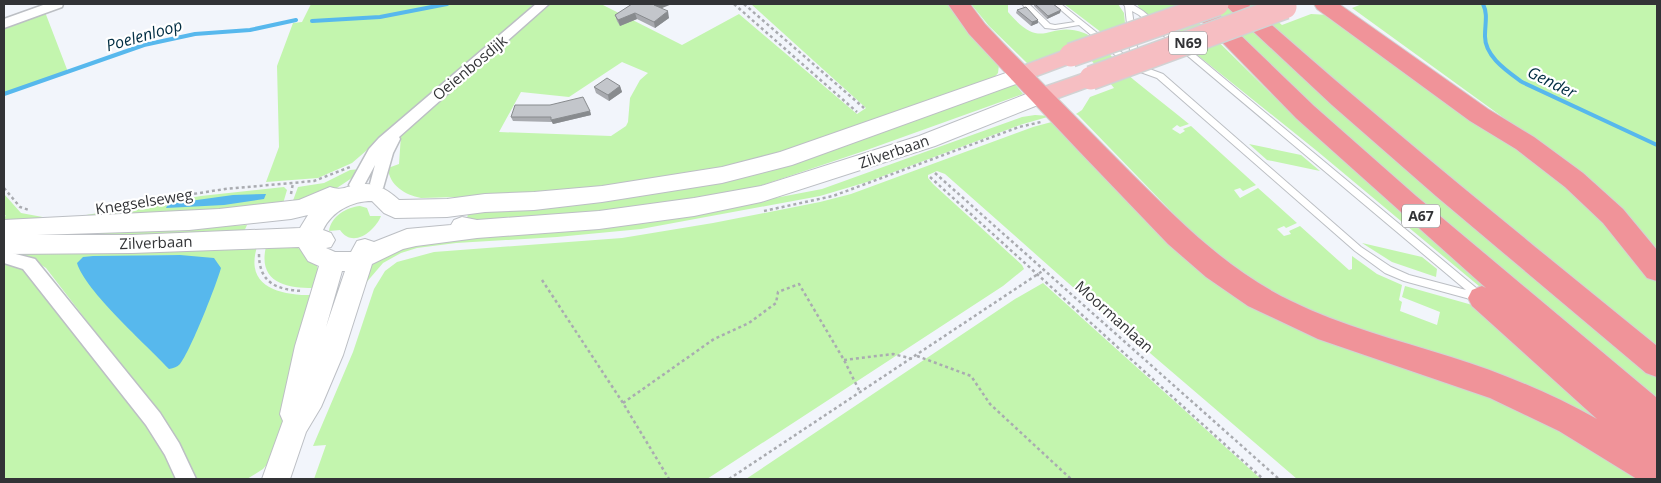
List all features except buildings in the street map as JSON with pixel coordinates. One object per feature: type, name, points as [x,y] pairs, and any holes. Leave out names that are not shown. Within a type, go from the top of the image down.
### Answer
[{"type":"highway","points":[[959,4],[977,29],[1020,75],[1178,237],[1220,273],[1252,294],[1282,310],[1480,380],[1541,406],[1602,438],[1657,474]]},
{"type":"highway","name":"A67","points":[[1196,4],[1341,145],[1657,417]]},
{"type":"highway","name":"A67","points":[[1235,4],[1340,99],[1445,189],[1657,364]]},
{"type":"highway","points":[[1325,4],[1457,99],[1525,143],[1574,180],[1613,216],[1657,270]]},
{"type":"highway","name":"A67","points":[[1482,298],[1657,452]]},
{"type":"main road","name":"Zilverbaan","points":[[403,206],[466,207],[485,203],[534,201],[602,194],[722,175],[784,159],[1217,4]]},
{"type":"main road","name":"Zilverbaan","points":[[363,254],[390,238],[407,239],[459,234],[477,229],[599,220],[709,204],[761,194],[927,141],[1041,96],[1289,5]]},
{"type":"main road","points":[[363,254],[333,261],[314,251],[309,238],[317,210],[334,202],[358,183],[385,199],[391,207],[403,206],[400,220],[390,238]]},
{"type":"main road","name":"Zilverbaan","points":[[4,229],[55,224],[234,218],[248,220],[300,217],[317,210]]},
{"type":"main road","name":"Zilverbaan","points":[[4,245],[132,244],[309,238]]},
{"type":"main road","points":[[309,238],[321,238],[327,246],[336,251],[355,251],[363,254]]},
{"type":"main road","points":[[276,479],[294,428],[311,399],[330,355],[363,254]]},
{"type":"main road","points":[[294,428],[294,407],[308,346],[333,261]]},
{"type":"street","points":[[4,24],[57,4]]},
{"type":"street","name":"Oeienbosdijk","points":[[358,183],[374,153],[543,4]]},
{"type":"street","name":"Oeienbosdijk","points":[[358,183],[386,153],[396,132]]},
{"type":"street","points":[[4,257],[29,264],[153,419],[172,448],[186,479]]},
{"type":"lane","points":[[1026,4],[1048,26],[1055,28],[1081,23]]},
{"type":"lane","name":"A67","points":[[1057,4],[1135,67],[1160,76],[1358,249],[1388,270],[1428,285],[1482,298]]},
{"type":"lane","name":"A67","points":[[1128,4],[1135,67]]},
{"type":"lane","name":"A67","points":[[1128,4],[1482,298]]},
{"type":"path","points":[[734,4],[857,112]]},
{"type":"path","points":[[744,4],[864,108]]},
{"type":"path","name":"Moormanlaan","points":[[935,173],[1276,478]]},
{"type":"path","name":"Moormanlaan","points":[[930,177],[1263,479]]},
{"type":"path","name":"Knegselseweg","points":[[121,205],[225,189],[314,181],[358,183]]},
{"type":"path","points":[[4,188],[20,207],[36,213]]},
{"type":"path","points":[[729,479],[913,359],[1044,270]]},
{"type":"path","points":[[542,280],[623,403],[669,479]]},
{"type":"path","points":[[623,403],[714,339],[749,323],[776,303],[778,292],[799,284],[844,360],[860,392]]},
{"type":"path","points":[[844,360],[893,354],[913,359]]},
{"type":"path","points":[[917,356],[971,376],[990,404],[1071,479]]},
{"type":"green space","points":[[311,4],[537,4],[352,163],[318,178],[266,182],[279,147],[277,66],[293,23],[302,22]]},
{"type":"green space","points":[[547,4],[601,4],[682,45],[739,14],[857,114],[866,108],[751,4],[951,4],[999,65],[998,73],[993,79],[789,150],[717,169],[634,184],[528,195],[421,198],[404,192],[391,179],[388,168],[399,164],[401,135],[414,120],[490,57]],"holes":[[[622,62],[648,73],[640,80],[630,98],[626,126],[611,136],[499,132],[521,92],[569,97]]]},
{"type":"green space","points":[[971,4],[1008,4],[1008,12],[1030,31],[1046,33],[1072,30],[1090,36],[1134,80],[1189,124],[1180,127],[1177,125],[1172,129],[1180,134],[1185,131],[1183,129],[1191,126],[1256,185],[1243,191],[1240,188],[1234,190],[1240,198],[1258,188],[1297,223],[1286,228],[1284,226],[1277,229],[1284,236],[1291,234],[1289,231],[1300,226],[1349,270],[1352,269],[1352,256],[1377,274],[1402,285],[1399,300],[1402,302],[1400,311],[1437,325],[1440,312],[1402,297],[1405,286],[1483,308],[1657,457],[1657,467],[1621,442],[1317,318],[1251,280],[1197,238],[1076,114],[1082,110],[1090,97],[1114,88],[1082,49],[1030,66],[989,26]]},
{"type":"green space","points":[[1064,4],[1118,4],[1124,13],[1127,44],[1114,42]]},
{"type":"green space","points":[[1137,4],[1180,4],[1294,116],[1564,357],[1317,151],[1140,9]]},
{"type":"green space","points":[[1203,4],[1225,4],[1657,374],[1657,404],[1312,108]]},
{"type":"green space","points":[[1247,4],[1258,4],[1282,25],[1311,14],[1329,15],[1531,153],[1650,267],[1657,277],[1657,351],[1398,137]]},
{"type":"green space","points":[[1362,4],[1657,4],[1657,252],[1620,210],[1555,155],[1352,8]]},
{"type":"green space","points":[[45,12],[68,72],[4,93],[4,26]]},
{"type":"green space","points":[[1015,84],[1023,94],[748,190],[670,205],[466,222],[469,210],[663,191]]},
{"type":"green space","points":[[1035,115],[1051,116],[1023,124],[867,182],[820,196],[641,229],[557,237],[456,243],[417,248],[401,253],[383,263],[365,284],[369,268],[373,263],[400,246],[686,215],[822,189],[1022,117]]},
{"type":"green space","points":[[1059,120],[1195,266],[1478,386],[1609,451],[1650,479],[1297,479],[1067,282],[945,174],[937,171],[928,175],[933,184],[1022,265],[1024,269],[1003,286],[707,479],[314,479],[326,445],[313,446],[353,352],[374,289],[385,271],[397,262],[434,252],[622,238],[713,223],[820,202],[851,194],[1033,127]]},
{"type":"green space","points":[[1249,144],[1301,155],[1320,171],[1267,160]]},
{"type":"green space","points":[[361,169],[338,187],[291,206],[298,187],[324,183],[350,170]]},
{"type":"green space","points":[[284,187],[287,190],[282,207],[4,226],[4,217],[6,216],[4,214],[4,194],[21,213],[48,218],[74,217],[201,196]]},
{"type":"green space","points":[[360,206],[367,208],[370,216],[381,216],[369,232],[357,238],[351,238],[340,230],[329,231],[333,221],[340,213]]},
{"type":"green space","points":[[247,225],[242,236],[4,241],[4,233],[37,229],[74,233]]},
{"type":"green space","points":[[267,243],[298,248],[306,252],[317,265],[320,288],[286,285],[270,276],[266,267],[265,257]]},
{"type":"green space","points":[[1362,243],[1422,257],[1437,269],[1436,277],[1392,262]]},
{"type":"green space","points":[[258,244],[255,259],[256,271],[261,280],[269,287],[292,294],[318,295],[289,406],[270,461],[263,469],[247,479],[195,478],[170,429],[46,268],[27,256],[4,254],[4,249],[117,249]],"holes":[[[180,255],[159,358],[83,257]]]},
{"type":"green space","points":[[4,264],[30,271],[159,442],[176,479],[4,479]]},
{"type":"green space","points":[[1043,283],[1261,479],[746,479],[1015,299]]},
{"type":"water","points":[[266,194],[264,199],[224,205],[166,208],[168,204],[233,195]]},
{"type":"water","points":[[180,255],[214,258],[221,268],[190,346],[179,365],[169,369],[104,303],[82,275],[77,263],[83,257],[93,256]]},
{"type":"waterway","name":"Poelenloop","points":[[312,21],[380,17],[447,4]]},
{"type":"waterway","name":"Gender","points":[[1483,4],[1486,15],[1485,35],[1488,50],[1510,73],[1522,82],[1657,145]]},
{"type":"waterway","name":"Poelenloop","points":[[4,94],[144,45],[195,34],[250,30],[296,20]]}]
